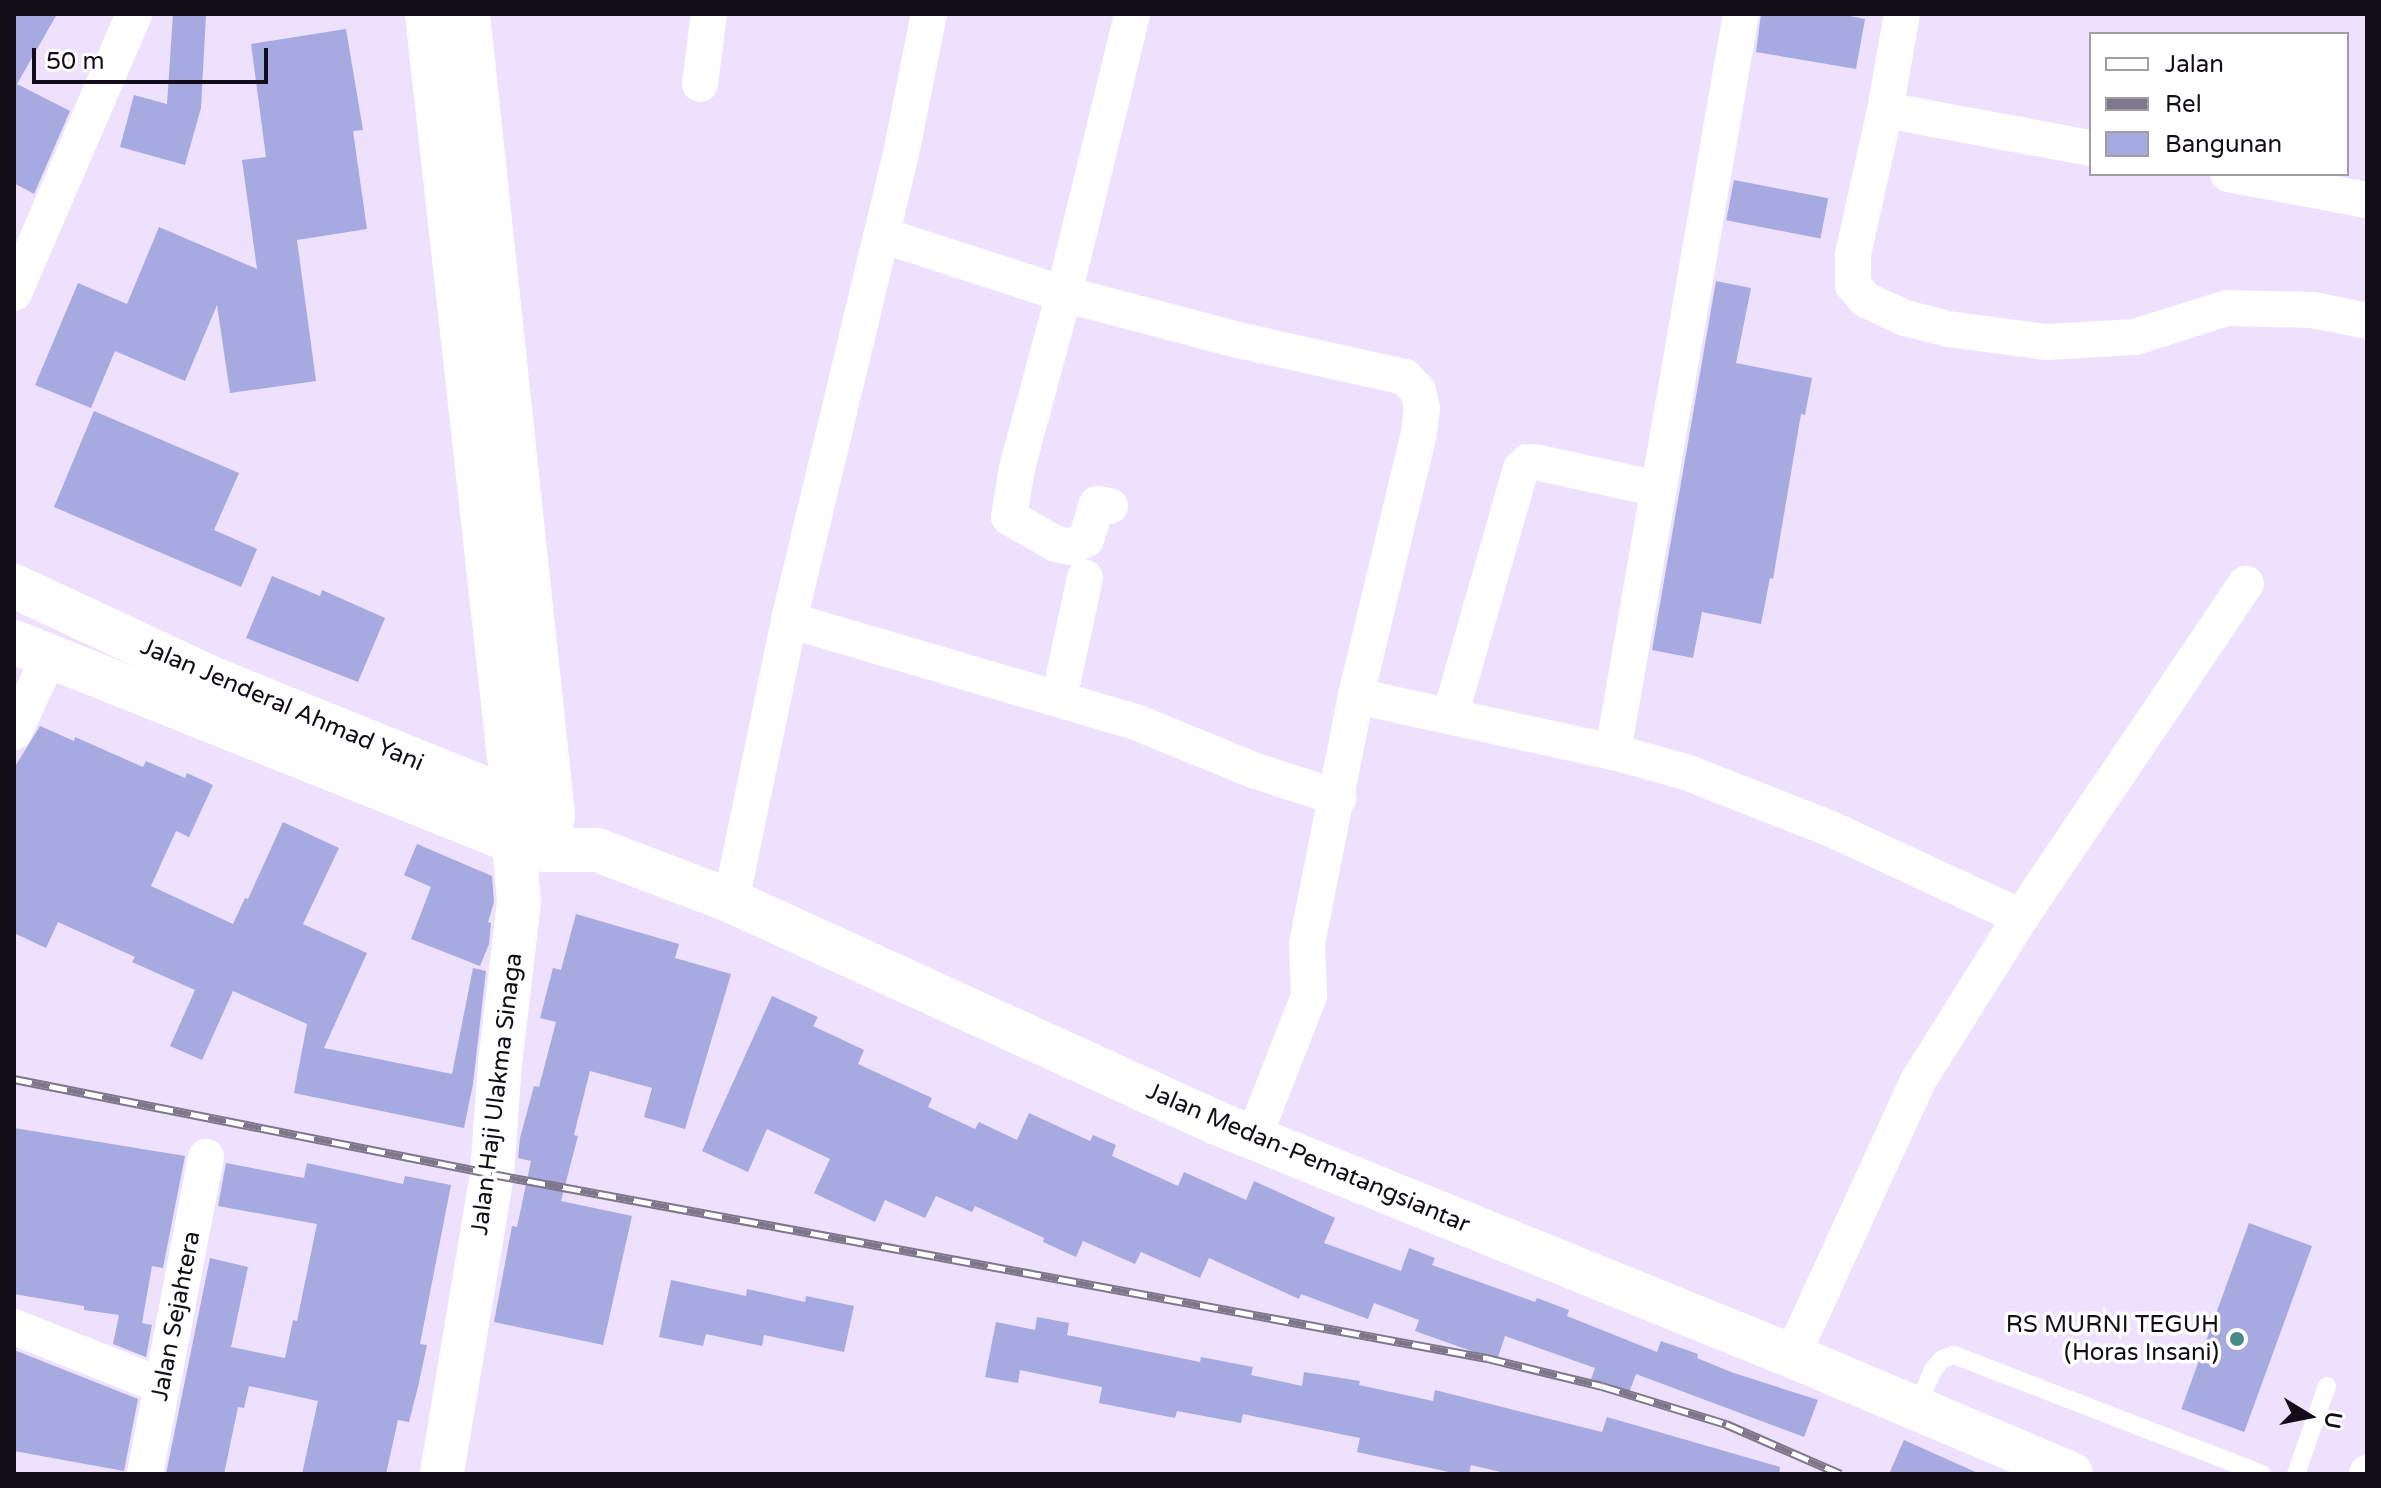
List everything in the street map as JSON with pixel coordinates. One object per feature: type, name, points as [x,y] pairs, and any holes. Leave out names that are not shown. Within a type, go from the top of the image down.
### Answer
[{"type":"main road","points":[[427,14],[509,757],[533,828]]},
{"type":"main road","points":[[468,14],[533,828]]},
{"type":"main road","name":"Jalan Jenderal Ahmad Yani","points":[[14,586],[533,828]]},
{"type":"main road","name":"Jalan Jenderal Ahmad Yani","points":[[31,650],[533,828]]},
{"type":"main road","name":"Jalan Medan-Pematangsiantar","points":[[533,828],[731,901],[1253,1139],[1792,1356],[2071,1474]]},
{"type":"main road","name":"Jalan Haji Ulakma Sinaga","points":[[442,1474],[492,1174],[500,1063],[519,902],[533,828]]},
{"type":"street","points":[[14,293],[134,14]]},
{"type":"street","points":[[700,84],[709,14]]},
{"type":"street","points":[[731,901],[789,620],[882,235],[929,14]]},
{"type":"street","points":[[1110,506],[1097,504],[1086,539],[1071,547],[1056,544],[1009,517],[1017,468],[1064,294],[1132,14]]},
{"type":"street","points":[[1613,752],[1741,14]]},
{"type":"street","points":[[1902,14],[1850,273],[1853,285],[1866,300],[1905,318],[1962,331],[2047,342],[2135,337],[2227,308],[2313,310],[2367,321]]},
{"type":"street","points":[[1885,110],[2089,148]]},
{"type":"street","points":[[2239,176],[2367,200]]},
{"type":"street","points":[[882,235],[1064,294],[1238,340],[1405,377],[1418,391],[1422,408],[1419,433],[1356,696],[1339,798],[1307,943],[1309,996],[1253,1139]]},
{"type":"street","points":[[1450,716],[1521,469],[1528,462],[1540,463],[1658,489]]},
{"type":"street","points":[[1059,699],[1085,578]]},
{"type":"street","points":[[1792,1356],[1918,1081],[2021,917],[2246,584]]},
{"type":"street","points":[[789,620],[1138,723],[1253,770],[1339,798]]},
{"type":"street","points":[[14,732],[31,650]]},
{"type":"street","points":[[1356,696],[1613,752],[1686,772],[1829,828],[2021,917]]},
{"type":"street","name":"Jalan Sejahtera","points":[[145,1474],[206,1157]]},
{"type":"street","points":[[14,1327],[162,1386]]},
{"type":"lane","points":[[1916,1408],[1933,1370],[1942,1359],[1954,1355],[2262,1474]]},
{"type":"lane","points":[[2296,1474],[2327,1386]]},
{"type":"building","points":[[14,14],[57,14],[17,84],[70,111],[34,194],[14,183]]},
{"type":"building","points":[[173,14],[206,14],[201,108],[185,165],[120,147],[134,95],[167,104]]},
{"type":"building","points":[[1761,14],[1839,14],[1865,19],[1856,69],[1756,52]]},
{"type":"building","points":[[346,29],[363,130],[353,131],[367,229],[297,240],[316,381],[230,393],[217,305],[185,381],[115,351],[91,408],[35,385],[78,283],[127,304],[159,227],[257,269],[242,160],[266,157],[251,44]]},
{"type":"building","points":[[1734,180],[1828,198],[1820,239],[1726,220]]},
{"type":"building","points":[[1716,281],[1751,288],[1736,363],[1812,378],[1805,415],[1801,414],[1773,579],[1770,578],[1761,624],[1702,612],[1693,658],[1652,650]]},
{"type":"building","points":[[94,411],[239,473],[214,530],[257,549],[241,587],[54,507]]},
{"type":"building","points":[[272,576],[320,596],[322,590],[385,618],[358,682],[246,638]]},
{"type":"building","points":[[40,726],[74,741],[75,737],[143,767],[146,761],[185,778],[187,773],[213,785],[189,837],[176,831],[151,886],[233,924],[245,898],[248,899],[283,822],[339,848],[303,924],[367,953],[324,1048],[452,1074],[473,968],[486,971],[473,1084],[464,1128],[294,1093],[307,1024],[233,991],[202,1060],[170,1046],[195,990],[132,962],[135,957],[58,922],[46,948],[14,933],[14,768]]},
{"type":"building","points":[[417,844],[492,876],[494,902],[488,922],[491,923],[489,944],[480,966],[411,939],[431,887],[404,875]]},
{"type":"building","points":[[576,914],[679,944],[675,958],[731,974],[685,1129],[644,1117],[652,1088],[590,1071],[574,1135],[578,1136],[561,1201],[632,1216],[603,1345],[494,1322],[512,1226],[517,1227],[531,1161],[518,1158],[520,1138],[534,1086],[539,1087],[556,1022],[540,1018],[553,968],[561,970]]},
{"type":"building","points":[[772,996],[818,1017],[813,1026],[864,1050],[858,1064],[932,1098],[928,1107],[975,1129],[979,1122],[1017,1140],[1029,1113],[1090,1141],[1093,1135],[1116,1145],[1112,1156],[1178,1186],[1184,1172],[1246,1200],[1254,1181],[1335,1218],[1324,1243],[1401,1271],[1409,1248],[1435,1258],[1432,1265],[1535,1302],[1537,1298],[1569,1310],[1567,1316],[1657,1352],[1661,1341],[1698,1354],[1697,1358],[1731,1372],[1818,1400],[1804,1437],[1636,1374],[1629,1393],[1591,1379],[1595,1368],[1505,1336],[1497,1360],[1415,1331],[1419,1320],[1374,1303],[1368,1319],[1301,1294],[1299,1299],[1209,1258],[1200,1278],[1141,1252],[1135,1264],[1083,1241],[1076,1257],[1043,1242],[1044,1238],[975,1206],[972,1212],[936,1196],[925,1218],[885,1200],[875,1222],[814,1193],[830,1159],[767,1129],[748,1172],[702,1151]]},
{"type":"building","points":[[14,1128],[185,1156],[163,1268],[152,1266],[142,1323],[152,1325],[146,1357],[113,1344],[119,1315],[14,1294]]},
{"type":"building","points":[[226,1163],[304,1178],[307,1163],[403,1184],[405,1176],[451,1185],[420,1344],[427,1345],[418,1387],[409,1422],[398,1420],[386,1474],[302,1474],[318,1401],[249,1386],[244,1408],[238,1407],[224,1474],[166,1474],[210,1258],[248,1267],[231,1347],[285,1358],[293,1320],[297,1321],[317,1224],[218,1206]]},
{"type":"building","points":[[2249,1223],[2312,1246],[2244,1432],[2181,1409]]},
{"type":"building","points":[[671,1280],[746,1296],[747,1289],[805,1302],[806,1296],[854,1306],[844,1352],[764,1335],[762,1346],[706,1334],[703,1346],[659,1337]]},
{"type":"building","points":[[1037,1317],[1069,1323],[1067,1335],[1200,1362],[1201,1357],[1253,1367],[1251,1375],[1302,1386],[1304,1372],[1360,1381],[1359,1385],[1433,1401],[1435,1390],[1602,1432],[1607,1417],[1780,1467],[1779,1474],[1509,1474],[1471,1465],[1469,1474],[1458,1474],[1357,1452],[1360,1438],[1243,1414],[1241,1423],[1177,1411],[1175,1418],[1099,1403],[1102,1387],[1020,1370],[1018,1383],[985,1377],[996,1322],[1035,1330]]},
{"type":"building","points":[[14,1350],[138,1399],[124,1471],[14,1451]]},
{"type":"building","points":[[1904,1440],[1980,1474],[1889,1474]]},
{"type":"railway","points":[[14,1079],[492,1174],[1487,1358],[1602,1386],[1726,1424],[1841,1474]]},
{"type":"place","name":"RS MURNI TEGUH (Horas Insani)","points":[[2237,1339]]}]
